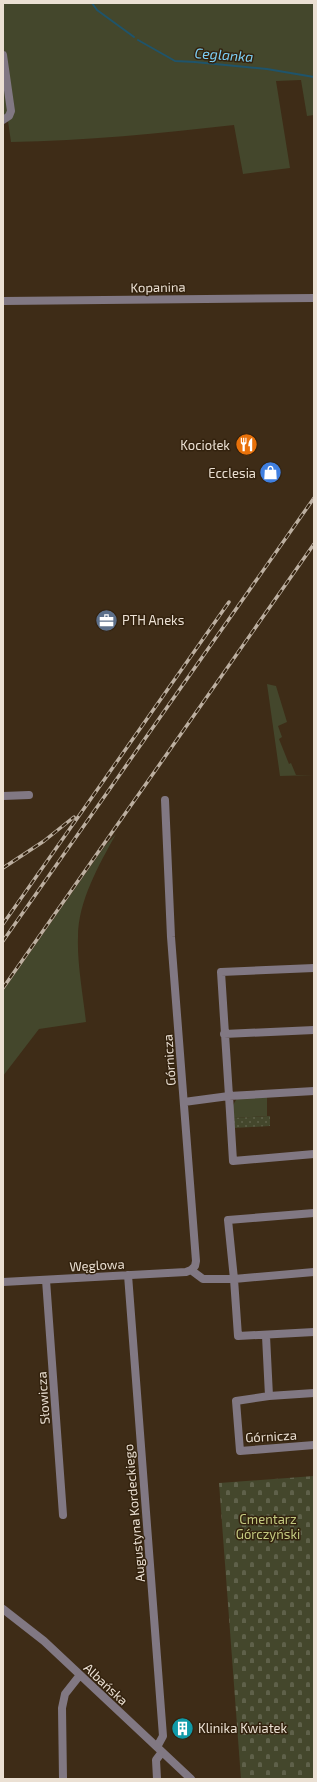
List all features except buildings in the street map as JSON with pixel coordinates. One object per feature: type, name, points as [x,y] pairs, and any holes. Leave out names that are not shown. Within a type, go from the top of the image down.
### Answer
[{"type":"street","points":[[3,55],[12,111],[9,116],[3,120]]},
{"type":"street","name":"Kopanina","points":[[3,301],[314,298]]},
{"type":"street","points":[[3,796],[29,795]]},
{"type":"street","name":"Górnicza","points":[[166,800],[171,937],[196,1261],[195,1266],[191,1270]]},
{"type":"street","points":[[314,968],[221,972],[233,1161],[314,1154]]},
{"type":"street","points":[[224,1034],[314,1030]]},
{"type":"street","points":[[184,1102],[229,1096],[314,1091]]},
{"type":"street","points":[[314,1213],[228,1220],[238,1336],[266,1336],[314,1332]]},
{"type":"street","points":[[191,1270],[203,1279],[234,1279],[314,1272]]},
{"type":"street","name":"Węglowa","points":[[3,1282],[186,1272],[191,1270]]},
{"type":"street","name":"Augustyna Kordeckiego","points":[[128,1275],[163,1736],[156,1760],[157,1779]]},
{"type":"street","name":"Słowicza","points":[[46,1280],[63,1515]]},
{"type":"street","points":[[266,1336],[269,1396]]},
{"type":"street","name":"Górnicza","points":[[314,1393],[269,1396],[236,1401],[240,1451],[314,1445]]},
{"type":"street","name":"Albańska","points":[[3,1609],[44,1641],[191,1779]]},
{"type":"street","points":[[63,1779],[62,1708],[65,1694],[80,1675]]},
{"type":"green space","points":[[3,3],[314,3],[314,115],[307,116],[301,80],[276,81],[290,168],[243,174],[234,125],[151,134],[11,142],[7,114],[3,114]]},
{"type":"green space","points":[[267,684],[276,686],[287,722],[278,726],[282,737],[279,739],[289,764],[291,763],[296,775],[314,775],[280,776]]},
{"type":"green space","points":[[116,834],[91,884],[79,924],[78,957],[86,1022],[39,1029],[3,1076],[3,991],[105,846]]},
{"type":"green space","points":[[267,1097],[267,1116],[233,1118],[232,1107],[237,1098]]},
{"type":"green space","points":[[270,1116],[270,1126],[234,1128],[233,1118]]},
{"type":"green space","name":"Cmentarz Górczyński","points":[[314,1476],[314,1779],[241,1779],[219,1483]]},
{"type":"waterway","name":"Ceglanka","points":[[92,3],[97,10],[134,37]]},
{"type":"waterway","name":"Ceglanka","points":[[138,40],[175,61],[267,69],[314,77]]},
{"type":"railway","points":[[3,941],[314,498]]},
{"type":"railway","points":[[3,988],[314,544]]},
{"type":"railway","points":[[3,924],[229,602]]},
{"type":"railway","points":[[3,868],[44,841],[74,817]]},
{"type":"place","name":"Kociołek","points":[[246,445]]},
{"type":"place","name":"Ecclesia","points":[[271,473]]},
{"type":"place","name":"PTH Aneks","points":[[106,620]]},
{"type":"place","name":"Klinika Kwiatek","points":[[182,1728]]}]
